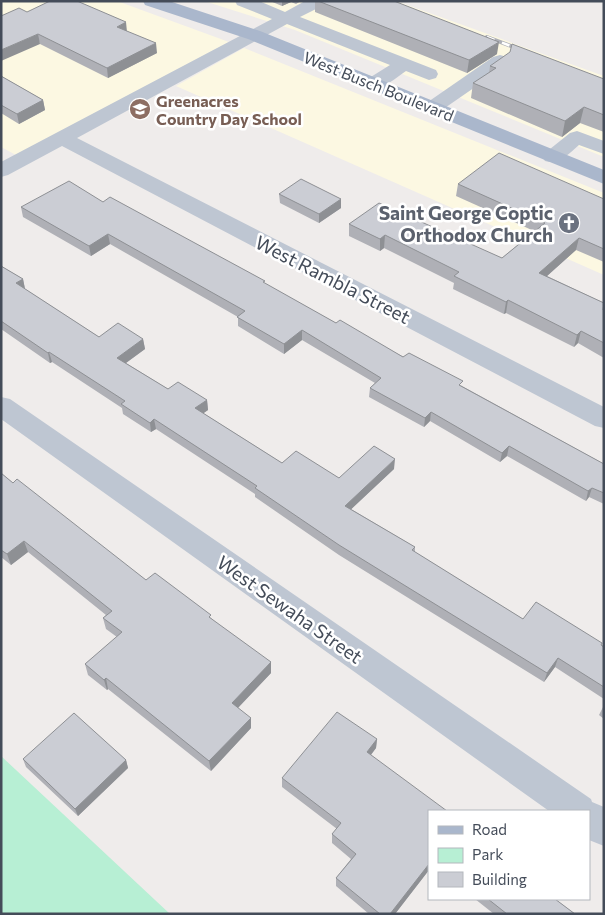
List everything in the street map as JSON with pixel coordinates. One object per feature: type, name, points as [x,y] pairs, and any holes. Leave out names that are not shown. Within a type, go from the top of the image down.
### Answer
[{"type":"main road","name":"West Busch Boulevard","points":[[161,3],[254,35],[604,178]]},
{"type":"street","points":[[243,1],[429,74]]},
{"type":"street","points":[[5,166],[63,139],[318,1]]},
{"type":"street","points":[[432,108],[500,61]]},
{"type":"street","points":[[373,84],[404,64]]},
{"type":"street","points":[[552,157],[577,137],[604,148]]},
{"type":"street","name":"West Rambla Street","points":[[63,139],[604,419]]},
{"type":"street","name":"West Sewaha Street","points":[[1,406],[577,810]]},
{"type":"street","points":[[590,819],[604,829]]},
{"type":"shaded area","points":[[1,1],[117,1],[229,42],[16,155],[1,147]]},
{"type":"shaded area","points":[[204,1],[396,1],[604,76],[604,157],[295,30]]},
{"type":"shaded area","points":[[244,48],[604,193],[604,275],[176,86]]},
{"type":"green space","points":[[1,756],[170,914],[1,914]]},
{"type":"building","points":[[50,1],[77,1],[126,22],[117,27],[156,43],[107,68],[38,34],[1,50],[1,16],[19,8],[27,12]]},
{"type":"building","points":[[318,1],[394,1],[499,42],[469,60]]},
{"type":"building","points":[[512,44],[604,79],[604,115],[584,107],[565,121],[473,83],[496,68],[490,66],[510,52]]},
{"type":"building","points":[[1,76],[43,100],[17,114],[1,105]]},
{"type":"building","points":[[499,153],[604,199],[604,249],[579,238],[539,273],[604,303],[604,343],[581,331],[577,335],[508,300],[506,302],[454,276],[459,272],[385,235],[380,239],[349,224],[379,203],[502,258],[545,223],[458,184]]},
{"type":"building","points":[[301,179],[341,199],[319,214],[279,194]]},
{"type":"building","points":[[69,181],[103,202],[110,197],[265,281],[263,282],[336,323],[340,320],[403,357],[409,353],[463,381],[459,385],[604,464],[604,493],[592,488],[588,491],[509,446],[502,453],[431,412],[425,418],[370,388],[381,378],[302,330],[284,344],[237,317],[245,311],[108,234],[89,246],[21,207]]},
{"type":"building","points":[[1,266],[23,279],[16,283],[99,337],[118,323],[143,339],[117,358],[168,389],[178,382],[207,400],[195,408],[282,463],[296,451],[339,478],[374,446],[395,459],[345,506],[415,547],[412,550],[523,619],[536,602],[602,643],[601,645],[604,647],[604,687],[558,658],[547,673],[339,545],[255,488],[257,486],[154,419],[150,423],[121,404],[125,401],[1,321]]},
{"type":"building","points":[[1,473],[13,483],[17,479],[146,580],[155,573],[211,615],[209,617],[271,662],[232,703],[251,718],[209,761],[106,678],[104,680],[85,664],[122,632],[103,618],[112,611],[24,541],[7,554],[1,550]]},
{"type":"building","points":[[337,712],[377,739],[367,752],[446,810],[428,810],[428,865],[390,914],[380,914],[336,878],[356,854],[332,834],[341,823],[282,778]]},
{"type":"building","points":[[74,713],[126,760],[75,809],[23,759]]},
{"type":"building","points":[[489,900],[556,900],[575,914],[507,914]]},
{"type":"railway","points":[[487,37],[524,51]]},
{"type":"place","name":"Greenacres Country Day School","points":[[140,109]]},
{"type":"place","name":"Saint George Coptic Orthodox Church","points":[[569,223]]}]
